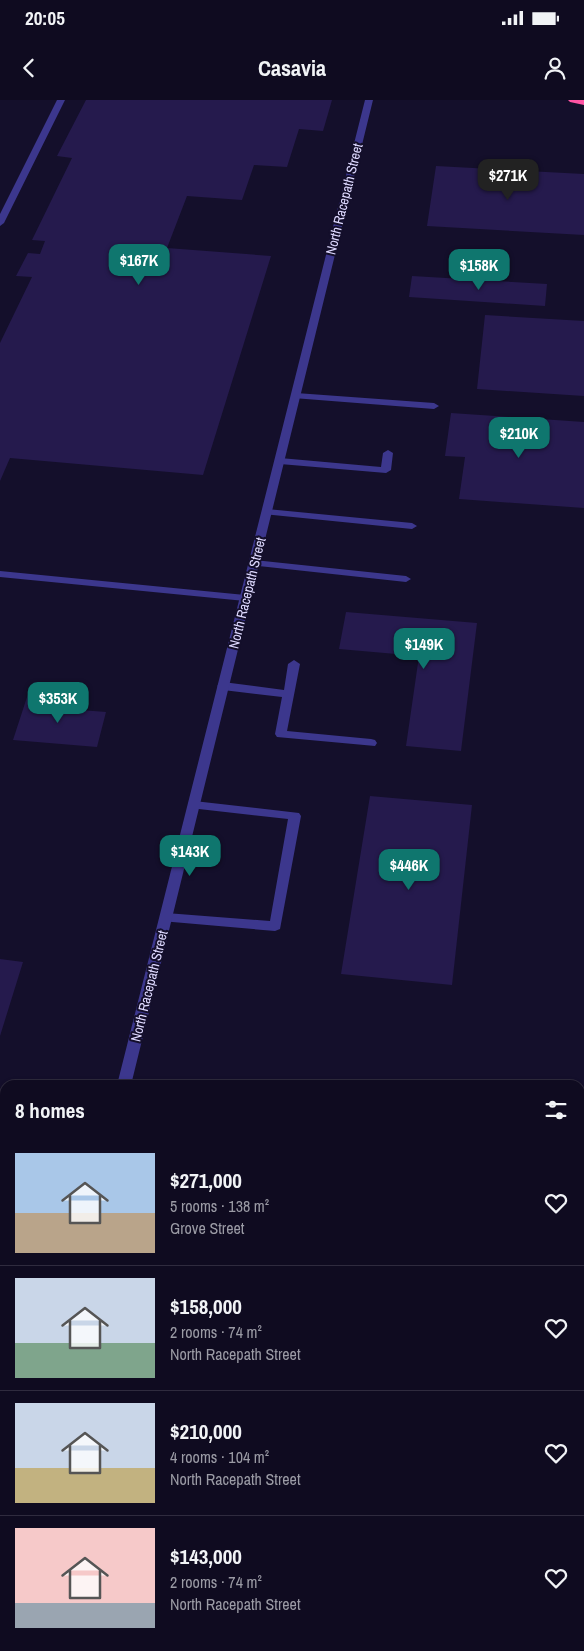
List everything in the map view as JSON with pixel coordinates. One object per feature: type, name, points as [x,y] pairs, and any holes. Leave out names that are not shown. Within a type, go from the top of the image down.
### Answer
[{"type":"highway","points":[[573,100],[584,102]]},
{"type":"street","points":[[0,223],[61,100]]},
{"type":"street","name":"North Racepath Street","points":[[125,1080],[369,100]]},
{"type":"street","points":[[296,396],[434,406]]},
{"type":"street","points":[[280,461],[386,470],[388,453]]},
{"type":"street","points":[[267,512],[412,526]]},
{"type":"street","points":[[254,563],[406,579]]},
{"type":"street","points":[[0,574],[245,598]]},
{"type":"street","points":[[294,664],[281,734],[371,743]]},
{"type":"street","points":[[223,686],[288,694]]},
{"type":"street","points":[[166,918],[275,926],[295,816],[194,806]]},
{"type":"building","points":[[86,100],[332,100],[323,131],[299,129],[287,167],[254,165],[242,200],[187,196],[167,248],[271,256],[203,475],[10,458],[0,481],[0,343],[32,277],[16,276],[28,253],[40,254],[45,241],[32,240],[72,158],[57,156]]},
{"type":"building","points":[[436,166],[584,174],[584,235],[427,226]]},
{"type":"building","points":[[412,276],[547,284],[545,306],[409,297]]},
{"type":"building","points":[[485,315],[584,321],[584,396],[477,389]]},
{"type":"building","points":[[451,413],[584,422],[584,508],[459,499],[465,457],[445,456]]},
{"type":"building","points":[[346,612],[477,623],[461,751],[406,746],[419,656],[339,649]]},
{"type":"building","points":[[28,694],[46,695],[42,707],[106,712],[97,747],[13,740]]},
{"type":"building","points":[[370,796],[472,805],[452,985],[341,974]]},
{"type":"building","points":[[0,959],[23,962],[0,1036]]}]
